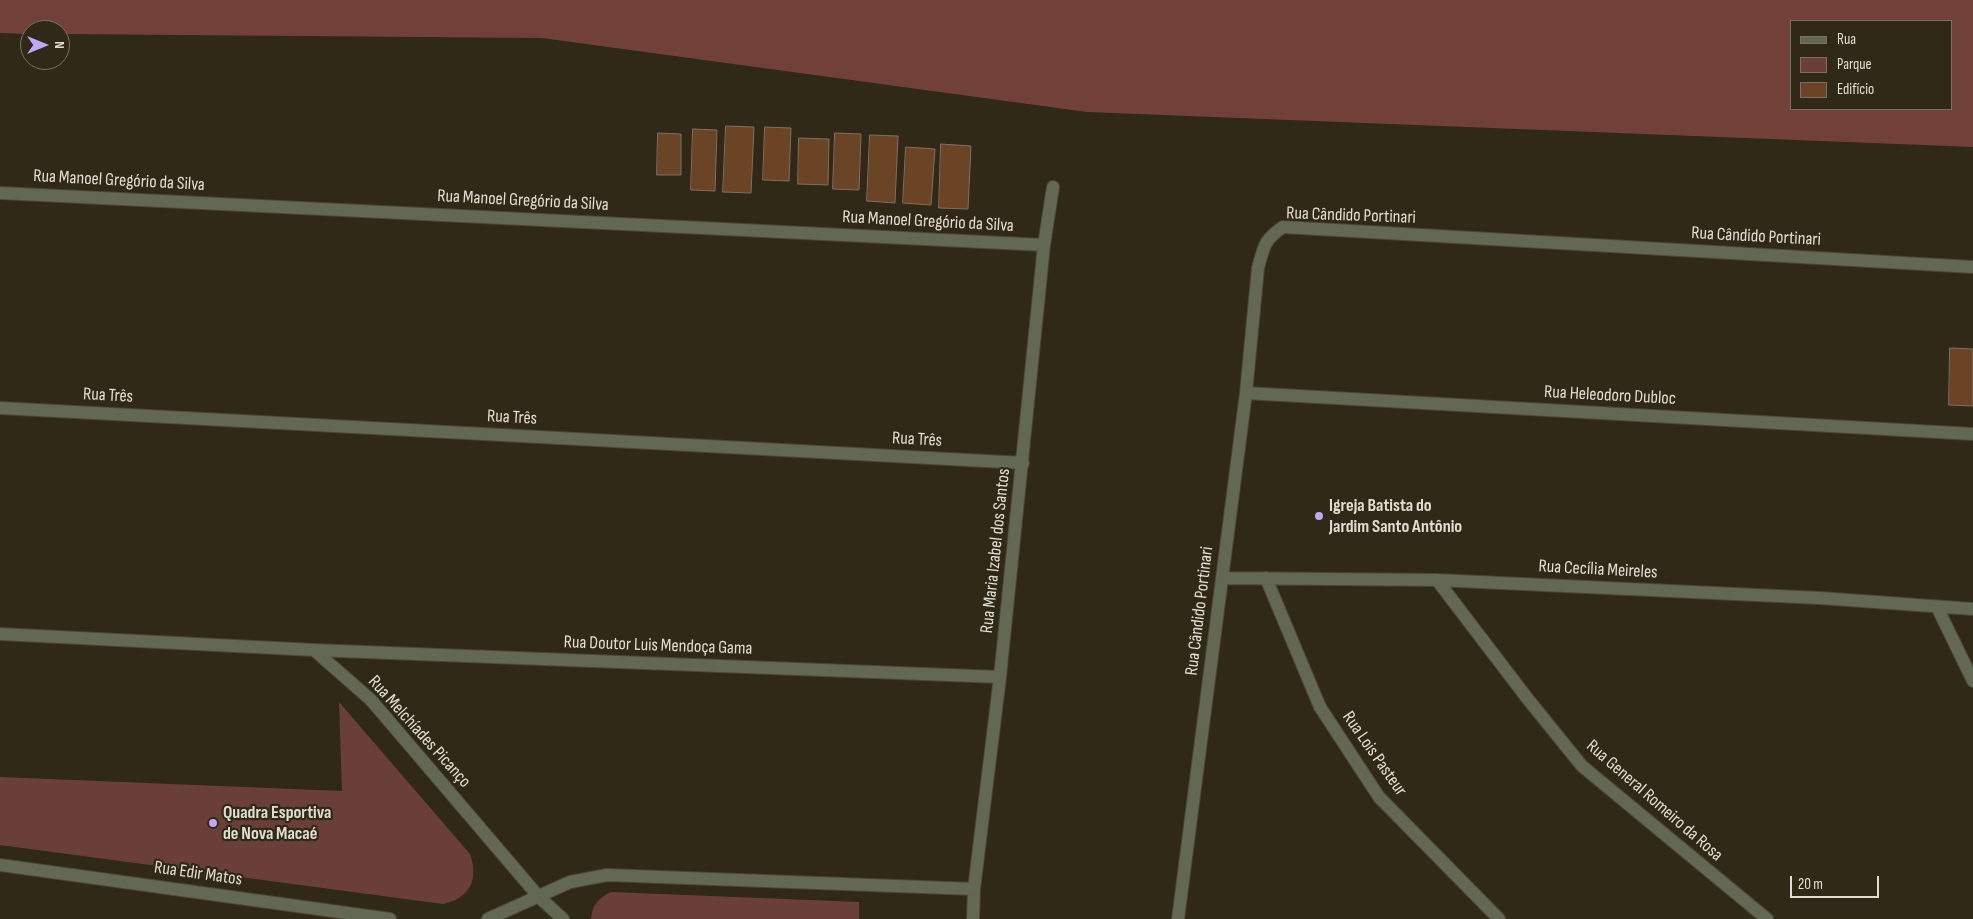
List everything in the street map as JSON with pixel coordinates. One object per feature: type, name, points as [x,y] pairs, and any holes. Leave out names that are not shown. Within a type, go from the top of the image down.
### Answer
[{"type":"street","name":"Rua Maria Izabel dos Santos","points":[[973,919],[974,889],[1000,677],[1044,245],[1053,187]]},
{"type":"street","name":"Rua Manoel Gregório da Silva","points":[[0,193],[1044,245]]},
{"type":"street","name":"Rua Cândido Portinari","points":[[1178,919],[1246,393],[1258,268],[1263,248],[1270,236],[1283,227],[1973,268]]},
{"type":"street","name":"Rua Heleodoro Dubloc","points":[[1246,393],[1973,434]]},
{"type":"street","name":"Rua Três","points":[[0,408],[1023,463]]},
{"type":"street","name":"Rua Cecília Meireles","points":[[1222,578],[1437,580],[1820,598],[1973,609]]},
{"type":"street","name":"Rua Lois Pasteur","points":[[1266,578],[1320,707],[1379,797],[1499,919]]},
{"type":"street","name":"Rua General Romeiro da Rosa","points":[[1437,580],[1527,698],[1582,766],[1767,919]]},
{"type":"street","points":[[1937,607],[1973,681]]},
{"type":"street","points":[[0,634],[314,650]]},
{"type":"street","name":"Rua Doutor Luis Mendoça Gama","points":[[314,650],[1000,677]]},
{"type":"street","name":"Rua Melchíades Picanço","points":[[314,650],[371,700],[539,897],[563,919]]},
{"type":"street","name":"Rua Edir Matos","points":[[0,865],[390,919]]},
{"type":"street","points":[[488,919],[570,882],[607,876],[974,889]]},
{"type":"green space","points":[[339,702],[470,854],[473,863],[473,880],[466,892],[460,897],[443,904],[0,845],[0,777],[342,791]]},
{"type":"green space","points":[[611,892],[859,902],[859,919],[591,919],[596,903]]},
{"type":"shaded area","points":[[0,0],[1973,0],[1973,147],[1087,112],[542,38],[70,34],[70,20],[20,20],[20,34],[0,33]]},
{"type":"building","points":[[726,126],[754,127],[751,193],[723,192]]},
{"type":"building","points":[[765,127],[791,128],[789,181],[763,180]]},
{"type":"building","points":[[693,129],[717,130],[715,191],[691,190]]},
{"type":"building","points":[[658,133],[681,134],[681,175],[657,175]]},
{"type":"building","points":[[835,133],[861,134],[859,190],[833,189]]},
{"type":"building","points":[[870,135],[898,136],[895,203],[867,201]]},
{"type":"building","points":[[799,138],[829,139],[828,185],[798,184]]},
{"type":"building","points":[[941,144],[971,146],[968,209],[939,208]]},
{"type":"building","points":[[906,147],[935,149],[931,205],[903,203]]},
{"type":"building","points":[[1950,348],[1973,349],[1973,406],[1949,405]]},
{"type":"place","name":"Igreja Batista do Jardim Santo Antônio","points":[[1319,516]]},
{"type":"place","name":"Quadra Esportiva de Nova Macaé","points":[[213,823]]}]
